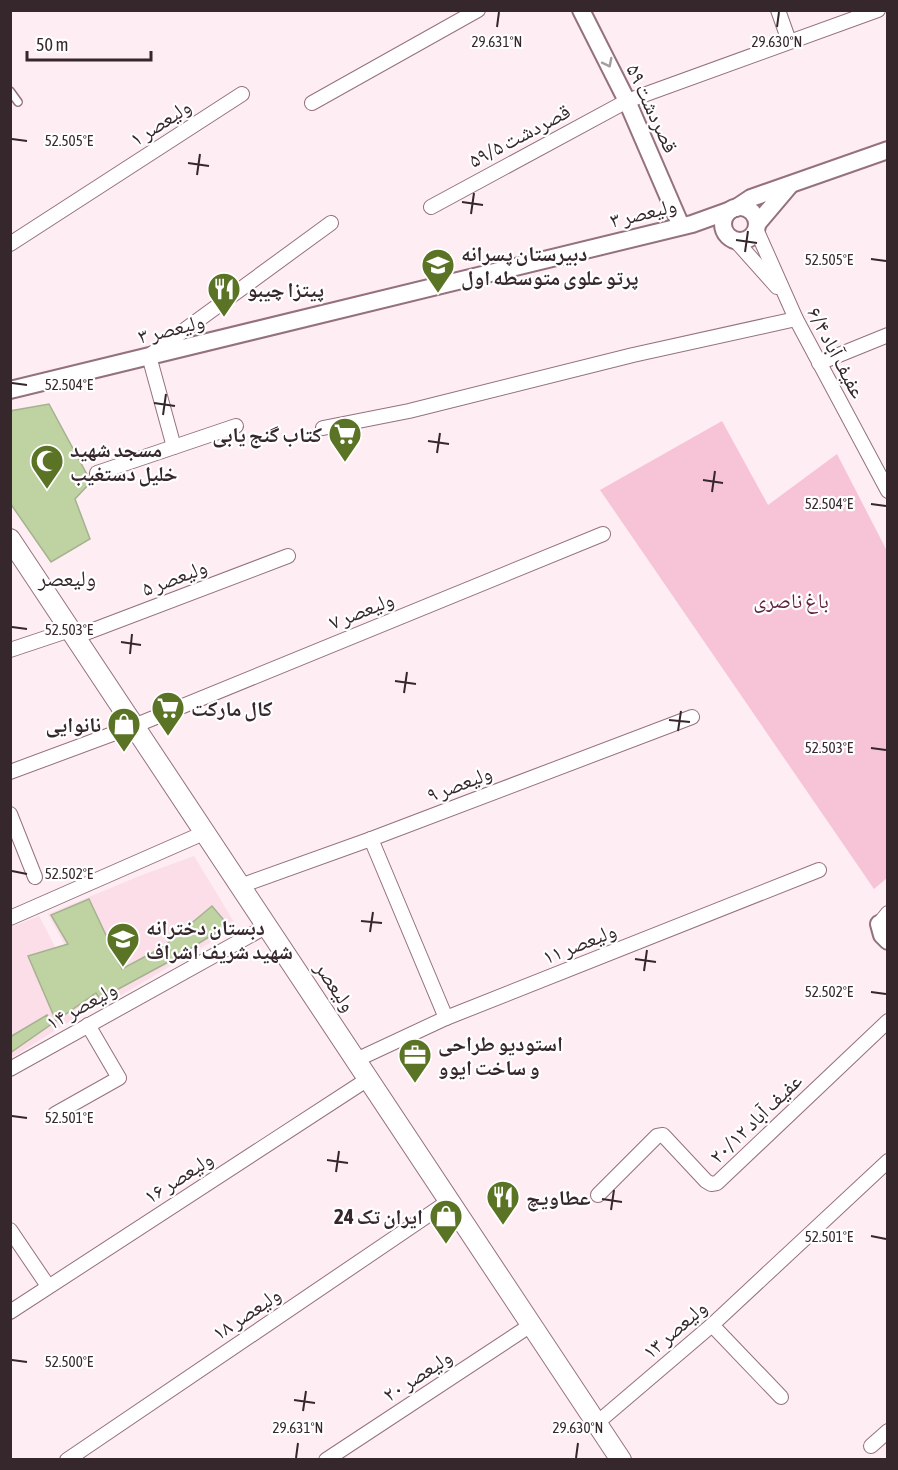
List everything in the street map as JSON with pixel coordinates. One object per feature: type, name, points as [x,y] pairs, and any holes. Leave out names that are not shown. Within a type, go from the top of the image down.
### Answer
[{"type":"main road","name":"ولیعصر","points":[[10,539],[621,1460]]},
{"type":"street","points":[[312,103],[478,10]]},
{"type":"street","name":"۵۹ قصردشت","points":[[581,10],[686,225]]},
{"type":"street","points":[[778,10],[789,41]]},
{"type":"street","name":"۵۹/۵ قصردشت","points":[[431,207],[627,101],[878,10]]},
{"type":"street","name":"۱ ولیعصر","points":[[10,244],[242,94]]},
{"type":"street","name":"۳ ولیعصر","points":[[10,390],[686,225],[733,209],[751,198],[888,150]]},
{"type":"street","points":[[757,226],[750,211],[740,207],[733,209],[726,216],[723,224],[725,232],[732,239],[750,238],[790,185]]},
{"type":"street","points":[[174,447],[149,356],[331,223]]},
{"type":"street","name":"۳ ولیعصر","points":[[686,225],[732,239]]},
{"type":"street","name":"عفیف آباد ۶/۴","points":[[757,226],[784,296],[888,491]]},
{"type":"street","name":"عفیف آباد ۶/۴","points":[[732,239],[784,296]]},
{"type":"street","points":[[323,428],[410,411],[633,355],[796,319]]},
{"type":"street","points":[[819,363],[888,335]]},
{"type":"street","points":[[97,473],[236,426]]},
{"type":"street","name":"۷ ولیعصر","points":[[10,772],[134,726],[603,534]]},
{"type":"street","name":"۵ ولیعصر","points":[[10,650],[73,633],[288,556]]},
{"type":"street","name":"۹ ولیعصر","points":[[240,886],[371,839],[692,717]]},
{"type":"street","points":[[10,814],[34,877]]},
{"type":"street","points":[[10,918],[206,832]]},
{"type":"street","points":[[371,839],[446,1018]]},
{"type":"street","name":"۱۱ ولیعصر","points":[[356,1060],[446,1018],[819,870]]},
{"type":"street","points":[[883,919],[882,935],[888,941]]},
{"type":"street","name":"۱۴ ولیعصر","points":[[10,1069],[267,926]]},
{"type":"street","name":"عفیف آباد ۲۰/۱۲","points":[[598,1195],[657,1136],[663,1135],[706,1181],[711,1184],[717,1183],[888,1021]]},
{"type":"street","points":[[56,1114],[119,1078],[88,1025]]},
{"type":"street","name":"۱۶ ولیعصر","points":[[10,1312],[368,1078]]},
{"type":"street","name":"۱۳ ولیعصر","points":[[597,1423],[712,1325],[888,1161]]},
{"type":"street","name":"۱۸ ولیعصر","points":[[67,1460],[88,1454],[449,1201]]},
{"type":"street","points":[[10,1230],[48,1286]]},
{"type":"street","name":"۲۰ ولیعصر","points":[[326,1460],[531,1325]]},
{"type":"street","points":[[712,1325],[781,1397]]},
{"type":"street","points":[[871,1446],[888,1431]]},
{"type":"lane","points":[[10,92],[18,102]]},
{"type":"shaded area","name":"دبستان دخترانه شهید شریف اشراف","points":[[194,856],[237,927],[99,1008],[48,914]]},
{"type":"shaded area","points":[[39,916],[88,1010],[11,1058],[11,927]]},
{"type":"green space","name":"باغ ناصری","points":[[722,421],[768,505],[837,454],[887,551],[888,877],[874,889],[600,490]]},
{"type":"building","name":"مسجد شهید خلیل دستغیب","points":[[49,404],[91,482],[75,499],[90,539],[51,562],[10,503],[10,411]]},
{"type":"building","points":[[89,899],[122,969],[163,947],[212,906],[228,925],[172,960],[100,999],[96,993],[56,1021],[28,956],[68,944],[51,915]]},
{"type":"building","points":[[47,1015],[53,1023],[10,1053],[10,1037]]},
{"type":"place","name":"دبیرستان پسرانه پرتو علوی متوسطه اول","points":[[438,294]]},
{"type":"place","name":"پیتزا چیبو","points":[[224,318]]},
{"type":"place","name":"کتاب گنج یابی","points":[[345,463]]},
{"type":"place","name":"مسجد شهید خلیل دستغیب","points":[[47,490]]},
{"type":"place","name":"کال مارکت","points":[[168,737]]},
{"type":"place","name":"نانوایی","points":[[124,753]]},
{"type":"place","name":"دبستان دخترانه شهید شریف اشراف","points":[[123,968]]},
{"type":"place","name":"استودیو طراحی و ساخت ایوو","points":[[415,1084]]},
{"type":"place","name":"عطاویچ","points":[[503,1226]]},
{"type":"place","name":"ایران تک 24","points":[[446,1245]]},
{"type":"district","name":"ولیعصر","points":[[67,578]]}]
